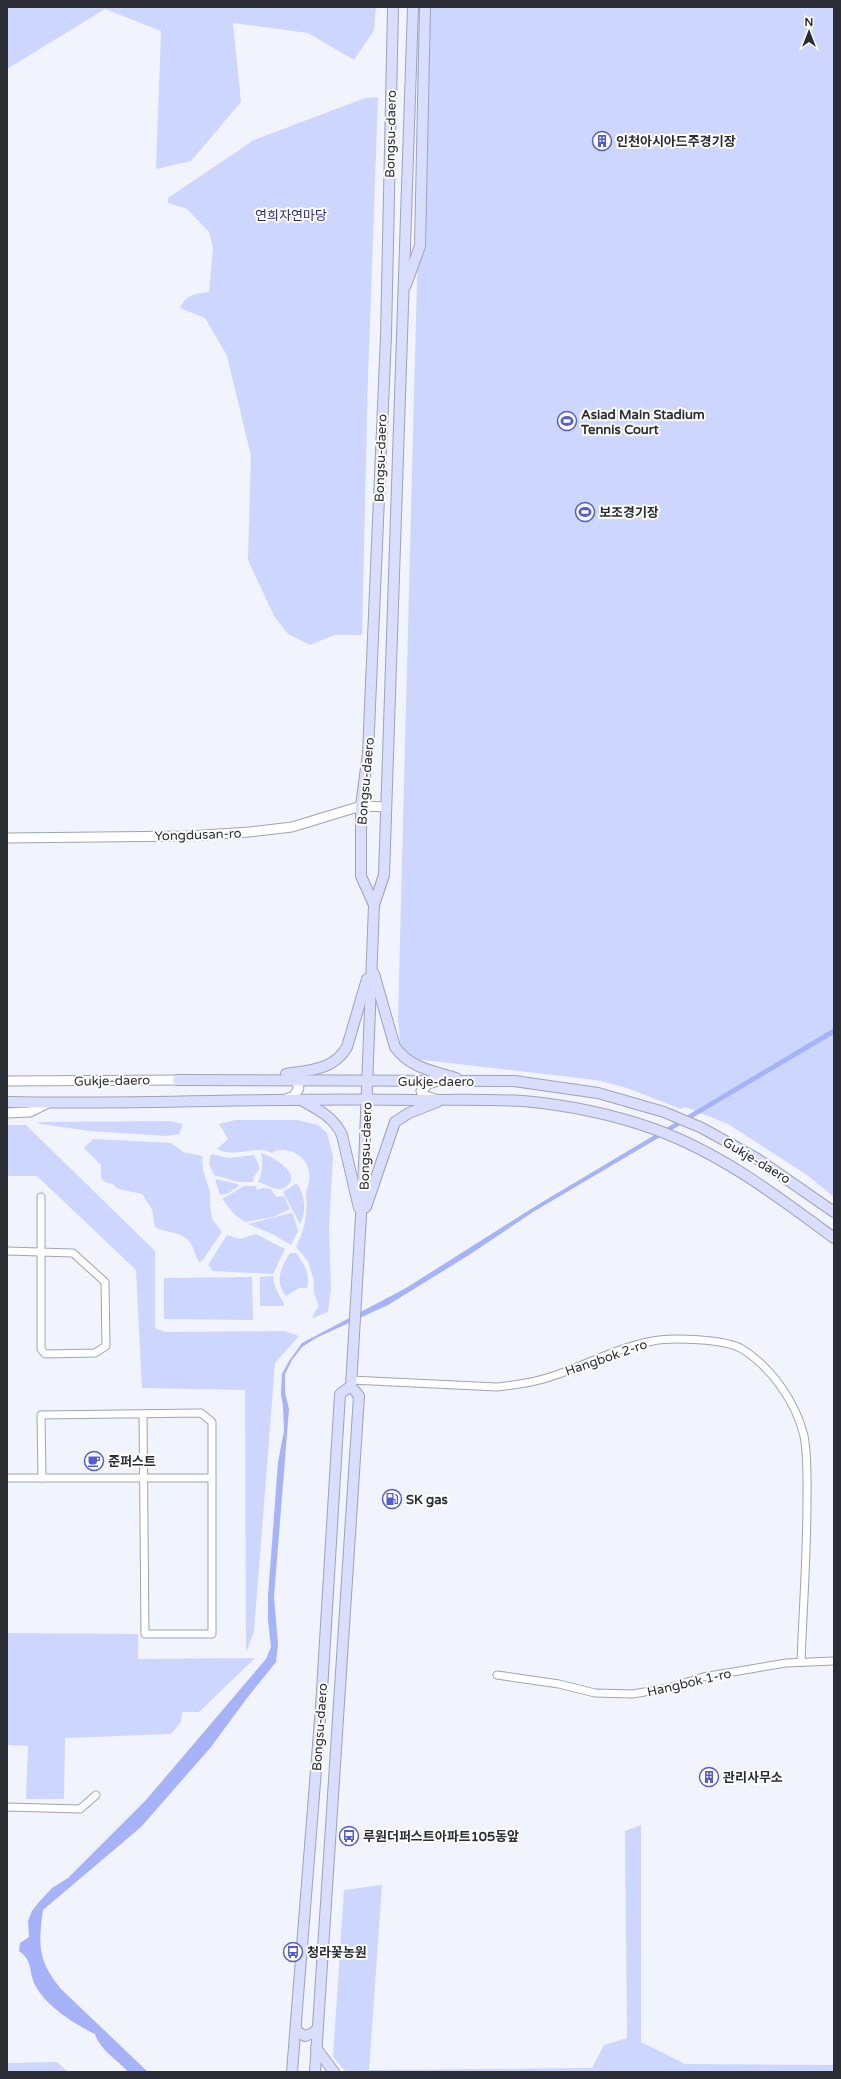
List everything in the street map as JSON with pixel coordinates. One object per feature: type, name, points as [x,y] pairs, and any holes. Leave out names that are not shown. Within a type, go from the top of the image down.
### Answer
[{"type":"main road","name":"Bongsu-daero","points":[[374,905],[361,876],[361,806],[368,753],[386,336],[393,7]]},
{"type":"main road","name":"Bongsu-daero","points":[[315,2072],[359,1396],[351,1383],[367,1099],[374,905],[384,875],[413,7]]},
{"type":"main road","points":[[403,295],[420,246],[425,7]]},
{"type":"main road","points":[[260,1079],[325,1067],[342,1057],[347,1047],[371,965]]},
{"type":"main road","points":[[371,965],[395,1047],[402,1056],[414,1064],[465,1081]]},
{"type":"main road","name":"Gukje-daero","points":[[178,1080],[289,1079],[514,1081],[598,1093],[653,1108],[683,1119],[713,1134],[787,1178],[834,1212]]},
{"type":"main road","points":[[299,1099],[327,1115],[342,1134],[361,1219]]},
{"type":"main road","name":"Gukje-daero","points":[[8,1102],[48,1103],[367,1099],[504,1100],[548,1104],[594,1112],[635,1123],[660,1131],[692,1145],[749,1177],[780,1197],[834,1238]]},
{"type":"main road","points":[[361,1219],[395,1122],[408,1113],[439,1100]]},
{"type":"main road","name":"Bongsu-daero","points":[[292,2072],[321,1706],[340,1394],[351,1383]]},
{"type":"main road","points":[[296,2028],[298,2032],[305,2036],[313,2033],[318,2028]]},
{"type":"main road","points":[[316,2048],[334,2072]]},
{"type":"street","name":"Yongdusan-ro","points":[[7,838],[189,836],[249,832],[292,827],[361,806],[386,807]]},
{"type":"street","points":[[286,1099],[294,1096],[299,1088],[296,1082],[289,1079]]},
{"type":"street","name":"Gukje-daero","points":[[7,1081],[178,1080]]},
{"type":"street","points":[[439,1100],[423,1094],[421,1091],[428,1084],[443,1081]]},
{"type":"street","points":[[7,1113],[30,1112],[48,1103]]},
{"type":"street","points":[[7,1251],[40,1252],[73,1252],[104,1282],[106,1346],[96,1353],[46,1354],[41,1349],[40,1252],[41,1197]]},
{"type":"street","name":"Hangbok 2-ro","points":[[351,1383],[497,1387],[518,1385],[555,1375],[610,1354],[653,1341],[697,1338],[741,1348],[771,1372],[793,1408],[804,1435],[806,1469],[806,1534],[801,1662]]},
{"type":"street","points":[[42,1478],[41,1415],[201,1413],[209,1418],[212,1422],[212,1634],[145,1634],[142,1414]]},
{"type":"street","points":[[7,1478],[211,1478]]},
{"type":"street","name":"Hangbok 1-ro","points":[[497,1675],[552,1683],[595,1693],[632,1694],[669,1688],[703,1677],[801,1662],[834,1661]]},
{"type":"street","points":[[7,1807],[80,1809],[96,1795]]},
{"type":"green space","points":[[7,7],[376,7],[374,30],[354,60],[308,33],[233,23],[241,102],[191,161],[156,169],[161,31],[105,9],[7,69]]},
{"type":"green space","points":[[424,7],[834,7],[834,1197],[807,1175],[728,1124],[685,1107],[681,1109],[627,1088],[596,1080],[414,1059],[402,1050],[400,1044],[398,1018]]},
{"type":"green space","name":"연희자연마당","points":[[378,97],[368,377],[362,635],[335,635],[310,645],[288,634],[274,616],[248,560],[251,456],[227,356],[205,318],[180,308],[182,303],[188,297],[209,292],[213,248],[209,232],[187,209],[168,203],[168,198],[254,140],[365,98]]},
{"type":"green space","points":[[235,1120],[297,1120],[318,1125],[327,1133],[333,1157],[329,1226],[331,1289],[328,1312],[313,1318],[312,1317],[319,1306],[314,1293],[314,1281],[308,1261],[296,1247],[304,1227],[307,1208],[306,1193],[310,1176],[308,1167],[302,1158],[289,1151],[278,1150],[272,1153],[252,1150],[232,1153],[217,1149],[228,1139],[219,1124]]},
{"type":"green space","points":[[170,1121],[183,1124],[179,1134],[167,1136],[90,1131],[41,1124],[37,1122]]},
{"type":"green space","points":[[7,1125],[26,1125],[155,1251],[155,1328],[165,1332],[285,1331],[299,1336],[275,1363],[254,1632],[246,1652],[245,1390],[142,1388],[136,1270],[37,1176],[9,1176],[7,1173]]},
{"type":"green space","points":[[93,1139],[171,1143],[183,1152],[202,1156],[203,1170],[210,1192],[212,1219],[222,1232],[202,1261],[199,1262],[191,1244],[183,1236],[155,1227],[152,1209],[142,1194],[118,1189],[113,1184],[105,1182],[101,1178],[101,1165],[84,1148]]},
{"type":"green space","points":[[261,1153],[278,1161],[288,1171],[291,1176],[291,1181],[286,1187],[283,1189],[273,1188],[258,1182],[262,1168]]},
{"type":"green space","points":[[211,1154],[229,1158],[254,1155],[260,1168],[253,1178],[254,1182],[239,1182],[214,1175],[209,1164]]},
{"type":"green space","points":[[215,1179],[238,1184],[239,1186],[227,1194],[220,1195]]},
{"type":"green space","points":[[297,1183],[302,1193],[304,1204],[304,1214],[300,1224],[283,1192]]},
{"type":"green space","points":[[244,1186],[256,1186],[257,1190],[263,1188],[271,1189],[276,1197],[284,1196],[290,1209],[273,1217],[245,1222],[235,1215],[222,1199]]},
{"type":"green space","points":[[291,1213],[293,1214],[298,1231],[291,1245],[272,1234],[248,1224]]},
{"type":"green space","points":[[256,1234],[285,1249],[273,1274],[213,1271],[208,1265],[227,1235],[240,1239]]},
{"type":"green space","points":[[290,1253],[296,1253],[302,1261],[306,1269],[308,1283],[307,1288],[299,1288],[286,1296],[280,1286],[280,1274]]},
{"type":"green space","points":[[273,1276],[275,1286],[284,1306],[260,1306],[260,1277]]},
{"type":"green space","points":[[252,1277],[253,1320],[164,1319],[164,1278]]},
{"type":"green space","points":[[7,1633],[138,1634],[138,1659],[255,1658],[199,1712],[182,1712],[181,1722],[171,1734],[65,1738],[64,1799],[26,1799],[28,1746],[7,1745]]},
{"type":"green space","points":[[641,1825],[641,2042],[685,2064],[834,2065],[834,2072],[346,2072],[333,2057],[344,1890],[382,1885],[369,2070],[592,2068],[604,2045],[627,2038],[625,1831]]},
{"type":"green space","points":[[57,2062],[68,2072],[7,2072],[7,2063]]},
{"type":"water","points":[[834,1028],[834,1034],[533,1212],[469,1255],[388,1305],[316,1338],[302,1347],[292,1360],[285,1374],[285,1392],[289,1409],[274,1597],[278,1644],[276,1662],[211,1747],[141,1827],[43,1910],[40,1943],[44,1961],[48,1970],[61,1989],[148,2072],[128,2072],[105,2050],[97,2040],[95,2034],[61,2014],[40,1993],[33,1980],[27,1959],[19,1951],[20,1943],[29,1937],[28,1921],[32,1911],[39,1902],[52,1888],[68,1878],[146,1800],[266,1659],[271,1647],[268,1620],[268,1596],[278,1462],[284,1431],[281,1394],[282,1374],[289,1361],[302,1343],[406,1288],[539,1204]]},
{"type":"place","name":"인천아시아드주경기장","points":[[602,141]]},
{"type":"place","name":"Asiad Main Stadium Tennis Court","points":[[567,421]]},
{"type":"place","name":"보조경기장","points":[[585,512]]},
{"type":"place","name":"준퍼스트","points":[[94,1461]]},
{"type":"place","name":"SK gas","points":[[392,1499]]},
{"type":"place","name":"관리사무소","points":[[709,1777]]},
{"type":"place","name":"루원더퍼스트아파트105동앞","points":[[349,1836]]},
{"type":"place","name":"청라꽃농원","points":[[293,1952]]}]
